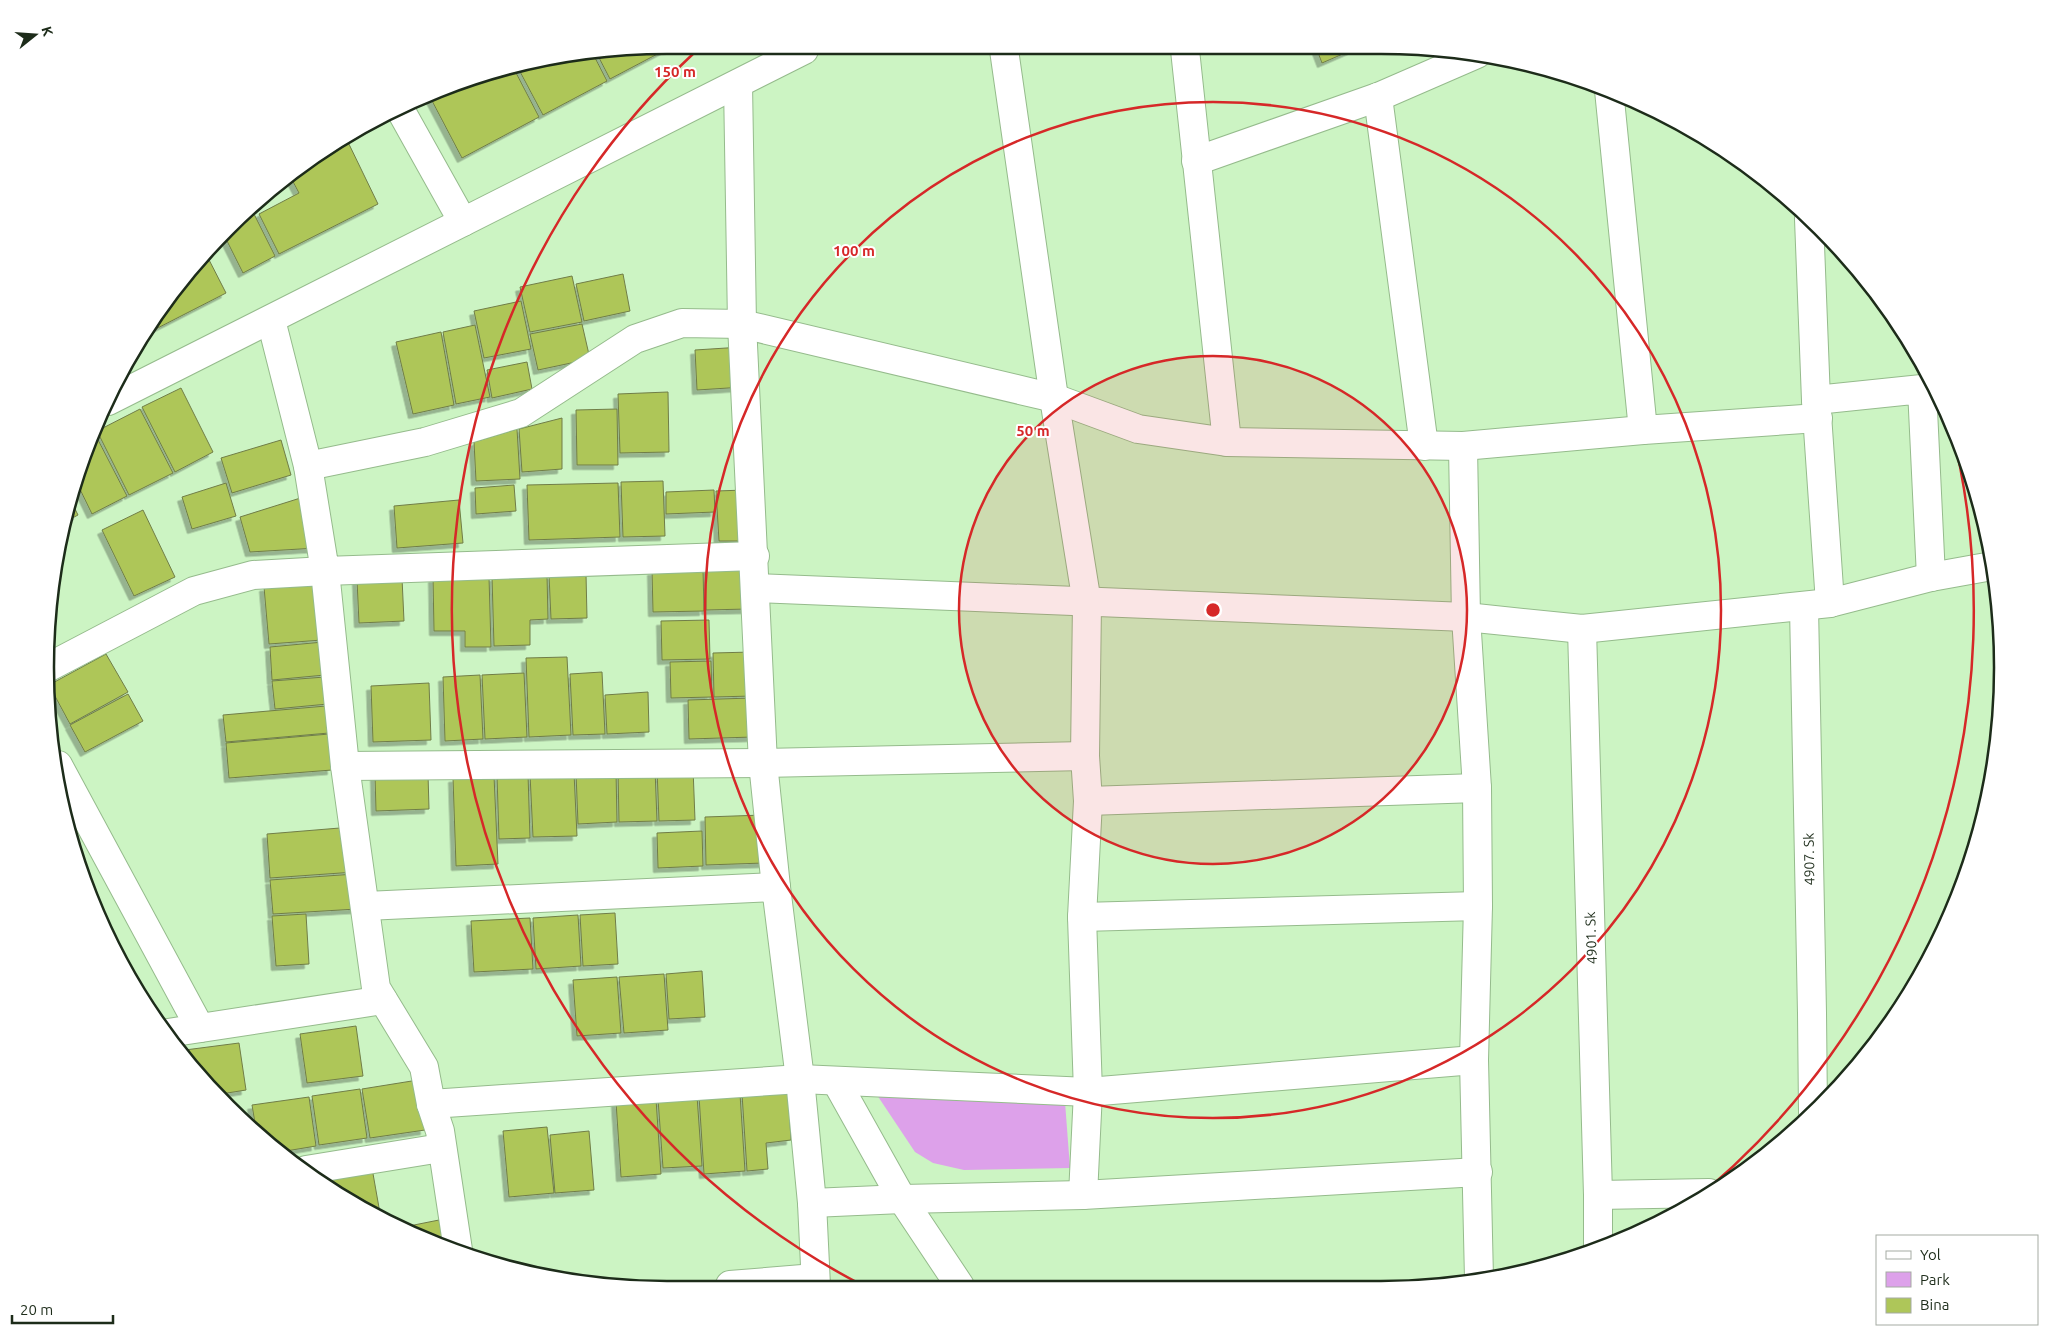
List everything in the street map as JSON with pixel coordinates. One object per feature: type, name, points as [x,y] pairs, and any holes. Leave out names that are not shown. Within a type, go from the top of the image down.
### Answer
[{"type":"street","points":[[117,397],[796,54]]},
{"type":"street","points":[[1005,54],[1054,398],[1087,603],[1085,756],[1088,801],[1082,917],[1088,1092],[1083,1195]]},
{"type":"street","points":[[1185,54],[1227,442]]},
{"type":"street","points":[[1196,161],[1378,97],[1464,59]]},
{"type":"street","points":[[738,84],[742,324],[755,556],[763,764],[800,1079],[812,1203],[816,1281]]},
{"type":"street","points":[[1378,97],[1424,446]]},
{"type":"street","points":[[1610,98],[1643,430]]},
{"type":"street","points":[[403,114],[463,222]]},
{"type":"street","name":"4907. Sk","points":[[1810,231],[1817,409],[1812,1103]]},
{"type":"street","points":[[271,320],[308,466],[326,570],[345,766],[376,988],[424,1067],[431,1104],[440,1132],[457,1244]]},
{"type":"street","points":[[308,466],[425,442],[521,413],[635,339],[682,323],[742,324],[1054,398],[1138,429],[1227,442],[1463,446],[1643,430],[1817,409],[1922,389],[1931,577]]},
{"type":"street","points":[[1463,446],[1466,617],[1477,788],[1478,906],[1474,1060],[1479,1273]]},
{"type":"street","points":[[54,664],[194,591],[253,575],[326,570],[755,556]]},
{"type":"street","points":[[756,588],[1466,617],[1582,629],[1817,605],[1931,577],[1985,567]]},
{"type":"street","name":"4901. Sk","points":[[1582,629],[1598,1241]]},
{"type":"street","points":[[345,766],[763,764],[1085,756]]},
{"type":"street","points":[[64,776],[200,1028]]},
{"type":"street","points":[[1088,801],[1477,788]]},
{"type":"street","points":[[366,906],[776,887]]},
{"type":"street","points":[[1082,917],[1478,906]]},
{"type":"street","points":[[175,1033],[383,1000]]},
{"type":"street","points":[[431,1104],[800,1079],[1088,1092],[1474,1060]]},
{"type":"street","points":[[836,1081],[902,1198],[957,1281]]},
{"type":"street","points":[[314,1169],[441,1148]]},
{"type":"street","points":[[812,1203],[902,1198],[1083,1195],[1478,1172]]},
{"type":"street","points":[[1598,1195],[1696,1193]]},
{"type":"green space","points":[[877,1095],[1065,1102],[1070,1168],[964,1170],[933,1163],[915,1152]]},
{"type":"building","points":[[657,54],[610,79],[599,58]]},
{"type":"building","points":[[1319,54],[1343,54],[1322,63]]},
{"type":"building","points":[[595,58],[607,81],[543,115],[520,72]]},
{"type":"building","points":[[516,73],[539,117],[462,158],[432,101],[470,86]]},
{"type":"building","points":[[349,144],[378,204],[279,254],[259,214],[299,193],[293,182]]},
{"type":"building","points":[[254,214],[275,256],[243,273],[227,241]]},
{"type":"building","points":[[209,260],[226,293],[156,329]]},
{"type":"building","points":[[623,274],[630,311],[584,321],[576,284]]},
{"type":"building","points":[[572,276],[582,322],[530,332],[520,287]]},
{"type":"building","points":[[521,301],[531,349],[484,358],[474,311]]},
{"type":"building","points":[[582,324],[590,359],[538,370],[530,334]]},
{"type":"building","points":[[475,325],[490,397],[456,404],[443,332]]},
{"type":"building","points":[[441,332],[454,405],[413,414],[396,342]]},
{"type":"building","points":[[742,347],[744,387],[697,390],[695,350]]},
{"type":"building","points":[[527,362],[532,389],[492,398],[487,370]]},
{"type":"building","points":[[181,388],[213,452],[175,472],[142,407]]},
{"type":"building","points":[[668,392],[669,452],[620,453],[618,394]]},
{"type":"building","points":[[140,409],[173,473],[129,495],[99,435],[102,428]]},
{"type":"building","points":[[617,409],[618,465],[577,465],[576,410]]},
{"type":"building","points":[[562,418],[562,469],[522,472],[519,429]]},
{"type":"building","points":[[517,429],[520,479],[476,481],[474,442]]},
{"type":"building","points":[[98,439],[127,496],[92,514],[80,490]]},
{"type":"building","points":[[281,440],[291,475],[232,493],[221,458]]},
{"type":"building","points":[[663,481],[665,536],[623,537],[621,482]]},
{"type":"building","points":[[226,483],[236,516],[192,529],[182,497]]},
{"type":"building","points":[[618,483],[620,537],[529,540],[527,485]]},
{"type":"building","points":[[514,485],[516,511],[476,514],[475,488]]},
{"type":"building","points":[[714,490],[715,512],[666,514],[666,492]]},
{"type":"building","points":[[745,490],[747,541],[719,541],[716,491]]},
{"type":"building","points":[[310,495],[317,548],[250,552],[240,517]]},
{"type":"building","points":[[459,500],[463,543],[397,548],[394,506]]},
{"type":"building","points":[[75,509],[78,515],[73,518]]},
{"type":"building","points":[[143,510],[175,577],[134,596],[102,530]]},
{"type":"building","points":[[746,568],[748,609],[706,610],[705,569]]},
{"type":"building","points":[[703,569],[704,611],[653,612],[652,571]]},
{"type":"building","points":[[586,574],[587,618],[551,619],[549,575]]},
{"type":"building","points":[[547,575],[548,619],[530,620],[530,645],[494,646],[492,577]]},
{"type":"building","points":[[489,577],[491,647],[465,647],[465,631],[434,631],[433,578]]},
{"type":"building","points":[[402,578],[404,621],[359,623],[357,580]]},
{"type":"building","points":[[317,583],[322,640],[269,644],[264,587]]},
{"type":"building","points":[[709,620],[710,659],[662,660],[661,621]]},
{"type":"building","points":[[323,642],[325,675],[272,680],[270,647]]},
{"type":"building","points":[[752,652],[753,696],[714,697],[713,653]]},
{"type":"building","points":[[106,654],[128,692],[70,724],[55,696],[54,682]]},
{"type":"building","points":[[567,657],[571,735],[529,737],[526,658]]},
{"type":"building","points":[[711,661],[712,697],[671,698],[670,662]]},
{"type":"building","points":[[602,672],[605,734],[573,735],[570,674]]},
{"type":"building","points":[[524,673],[527,737],[485,739],[482,675]]},
{"type":"building","points":[[480,675],[483,739],[445,741],[443,677]]},
{"type":"building","points":[[325,677],[328,704],[275,709],[272,681]]},
{"type":"building","points":[[429,683],[431,740],[373,742],[371,686]]},
{"type":"building","points":[[648,692],[649,732],[607,734],[605,695]]},
{"type":"building","points":[[128,694],[143,721],[85,752],[70,725]]},
{"type":"building","points":[[752,698],[753,737],[689,739],[688,700]]},
{"type":"building","points":[[326,706],[329,733],[226,742],[223,715]]},
{"type":"building","points":[[329,734],[332,770],[229,778],[226,743]]},
{"type":"building","points":[[693,768],[695,820],[659,821],[657,769]]},
{"type":"building","points":[[655,769],[657,821],[619,822],[618,771]]},
{"type":"building","points":[[616,771],[617,822],[578,824],[576,773]]},
{"type":"building","points":[[574,773],[577,836],[533,837],[530,774]]},
{"type":"building","points":[[428,774],[429,809],[376,811],[375,775]]},
{"type":"building","points":[[528,774],[530,838],[499,839],[497,776]]},
{"type":"building","points":[[494,776],[498,864],[456,866],[453,778]]},
{"type":"building","points":[[763,815],[764,863],[706,865],[705,817]]},
{"type":"building","points":[[352,827],[355,872],[270,878],[267,834]]},
{"type":"building","points":[[702,831],[703,866],[658,868],[657,833]]},
{"type":"building","points":[[355,874],[357,909],[273,914],[270,880]]},
{"type":"building","points":[[615,913],[618,964],[583,966],[580,915]]},
{"type":"building","points":[[306,914],[309,964],[276,966],[272,916]]},
{"type":"building","points":[[578,915],[581,966],[536,969],[533,918]]},
{"type":"building","points":[[530,918],[533,969],[474,972],[471,921]]},
{"type":"building","points":[[702,971],[705,1017],[669,1019],[666,974]]},
{"type":"building","points":[[664,974],[668,1030],[624,1033],[619,977]]},
{"type":"building","points":[[617,977],[621,1033],[577,1036],[573,980]]},
{"type":"building","points":[[356,1026],[363,1076],[307,1083],[300,1034]]},
{"type":"building","points":[[239,1043],[246,1090],[226,1093],[188,1050]]},
{"type":"building","points":[[418,1080],[425,1130],[370,1138],[362,1089]]},
{"type":"building","points":[[360,1089],[367,1138],[319,1145],[312,1096]]},
{"type":"building","points":[[788,1090],[791,1140],[766,1143],[768,1169],[747,1171],[742,1094]]},
{"type":"building","points":[[740,1094],[745,1171],[704,1174],[699,1096]]},
{"type":"building","points":[[697,1096],[702,1166],[663,1168],[658,1099]]},
{"type":"building","points":[[309,1097],[316,1146],[290,1150],[255,1121],[252,1105]]},
{"type":"building","points":[[656,1099],[661,1174],[621,1177],[616,1102]]},
{"type":"building","points":[[547,1127],[554,1193],[509,1197],[503,1131]]},
{"type":"building","points":[[589,1131],[594,1190],[555,1193],[550,1135]]},
{"type":"building","points":[[372,1168],[379,1209],[361,1199],[325,1176]]},
{"type":"building","points":[[439,1220],[442,1239],[433,1235],[412,1225]]}]
